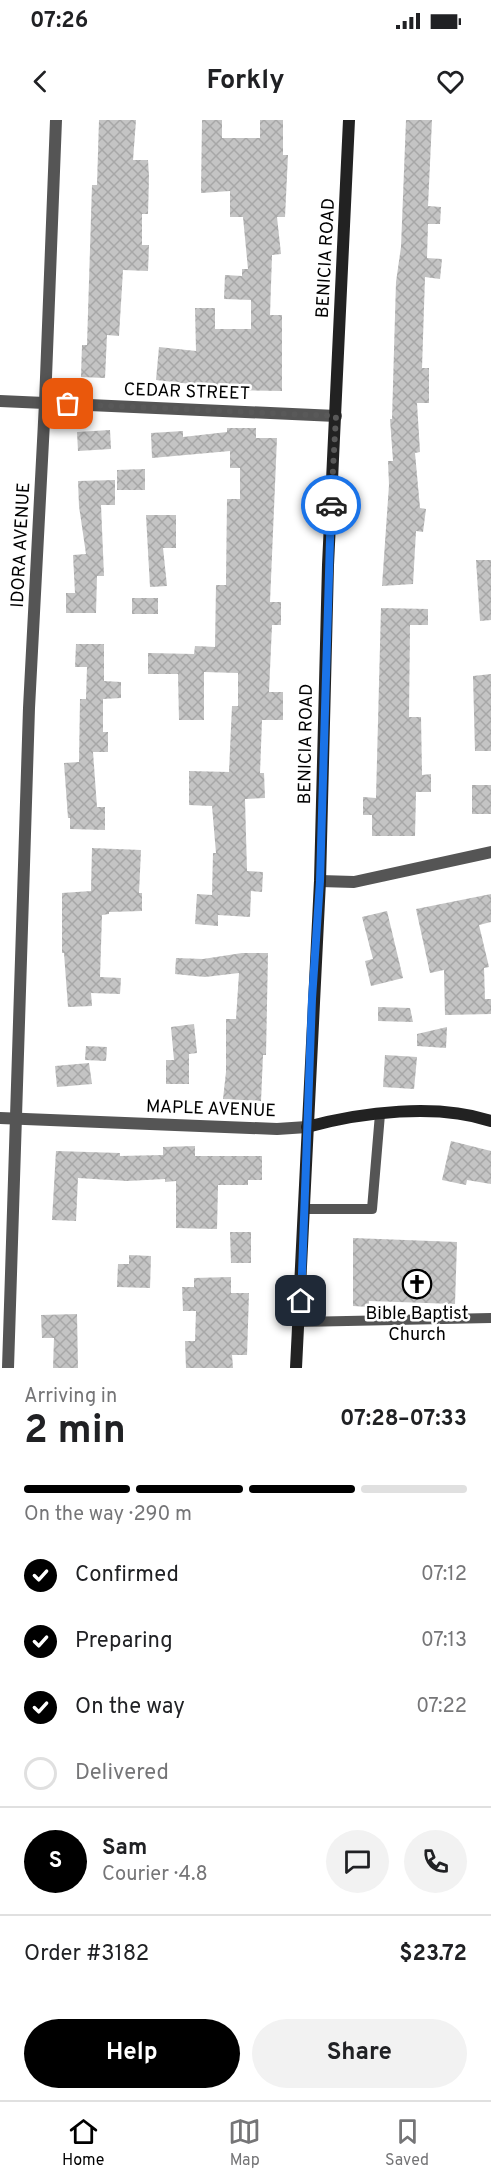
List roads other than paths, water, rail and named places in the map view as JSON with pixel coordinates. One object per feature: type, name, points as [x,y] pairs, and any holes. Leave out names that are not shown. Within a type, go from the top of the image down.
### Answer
[{"type":"main road","name":"BENICIA ROAD","points":[[296,1368],[320,881],[328,587],[349,120]]},
{"type":"main road","name":"MAPLE AVENUE","points":[[307,1127],[345,1117],[380,1114],[457,1113],[491,1121]]},
{"type":"street","name":"IDORA AVENUE","points":[[8,1368],[29,708],[45,403],[56,120]]},
{"type":"street","name":"CEDAR STREET","points":[[0,401],[336,416]]},
{"type":"street","points":[[320,881],[354,882],[491,852]]},
{"type":"street","name":"MAPLE AVENUE","points":[[0,1118],[277,1129],[307,1127]]},
{"type":"lane","points":[[304,1209],[372,1209],[380,1114]]},
{"type":"lane","points":[[299,1322],[491,1318]]},
{"type":"place","name":"Bible Baptist Church","points":[[417,1284]]}]
